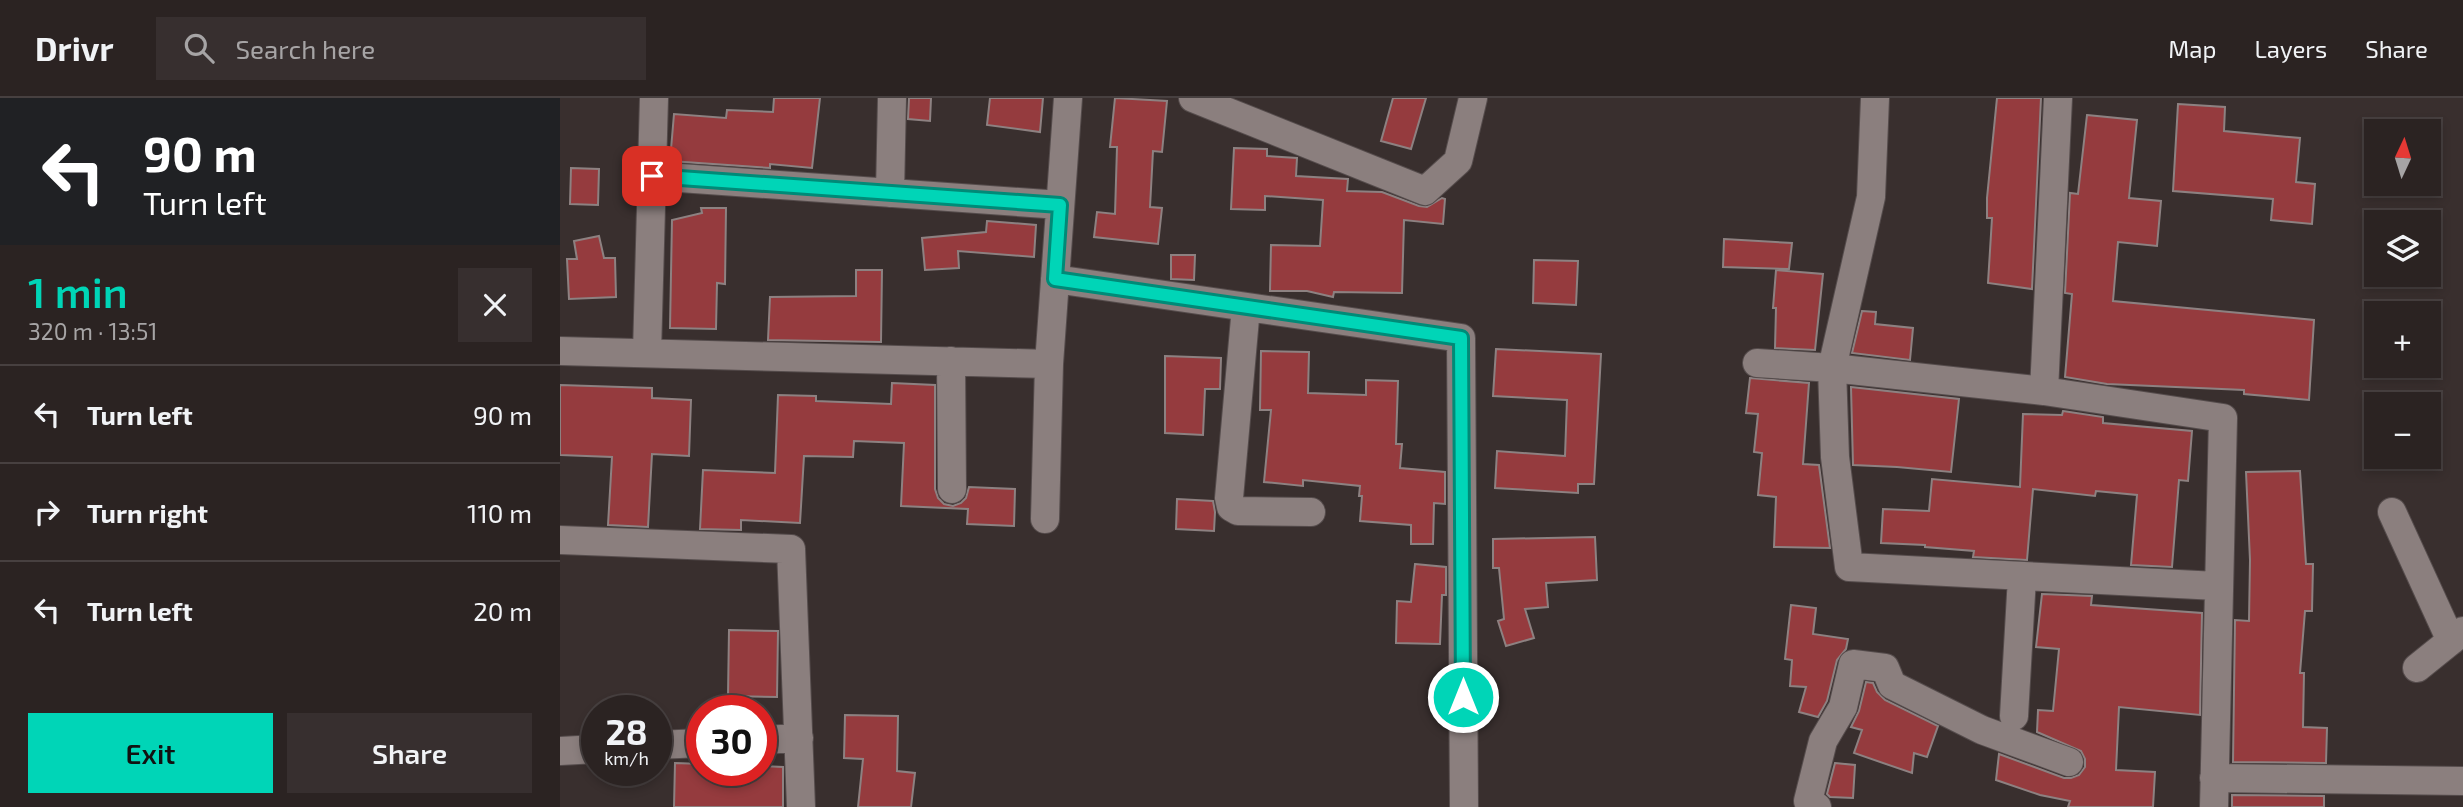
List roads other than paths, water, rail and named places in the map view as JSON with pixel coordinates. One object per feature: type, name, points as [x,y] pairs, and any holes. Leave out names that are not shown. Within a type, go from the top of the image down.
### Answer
[{"type":"street","points":[[647,353],[654,98]]},
{"type":"street","points":[[890,193],[892,98]]},
{"type":"street","points":[[1045,519],[1049,364],[1068,98]]},
{"type":"street","points":[[1193,98],[1426,191],[1458,161],[1473,98]]},
{"type":"street","points":[[1875,98],[1871,197],[1832,368],[1835,457],[1849,567],[2217,586]]},
{"type":"street","points":[[2044,391],[2059,98]]},
{"type":"street","points":[[652,176],[1060,205]]},
{"type":"street","points":[[1055,279],[1461,338],[1464,807]]},
{"type":"street","points":[[1246,307],[1229,498],[1231,507],[1238,511],[1311,512]]},
{"type":"street","points":[[560,351],[1049,364]]},
{"type":"street","points":[[951,361],[952,489]]},
{"type":"street","points":[[1757,363],[1832,368],[2044,391],[2223,418],[2217,586],[2214,807]]},
{"type":"street","points":[[2392,512],[2457,636],[2417,667]]},
{"type":"street","points":[[560,540],[791,549],[801,807]]},
{"type":"street","points":[[2014,716],[2022,577]]},
{"type":"street","points":[[1817,807],[1808,801],[1823,741],[1843,707],[1853,664],[1885,668],[1892,685],[1982,730],[2069,762]]},
{"type":"street","points":[[777,739],[799,737]]},
{"type":"street","points":[[560,751],[581,750]]},
{"type":"street","points":[[2214,778],[2463,781]]}]
